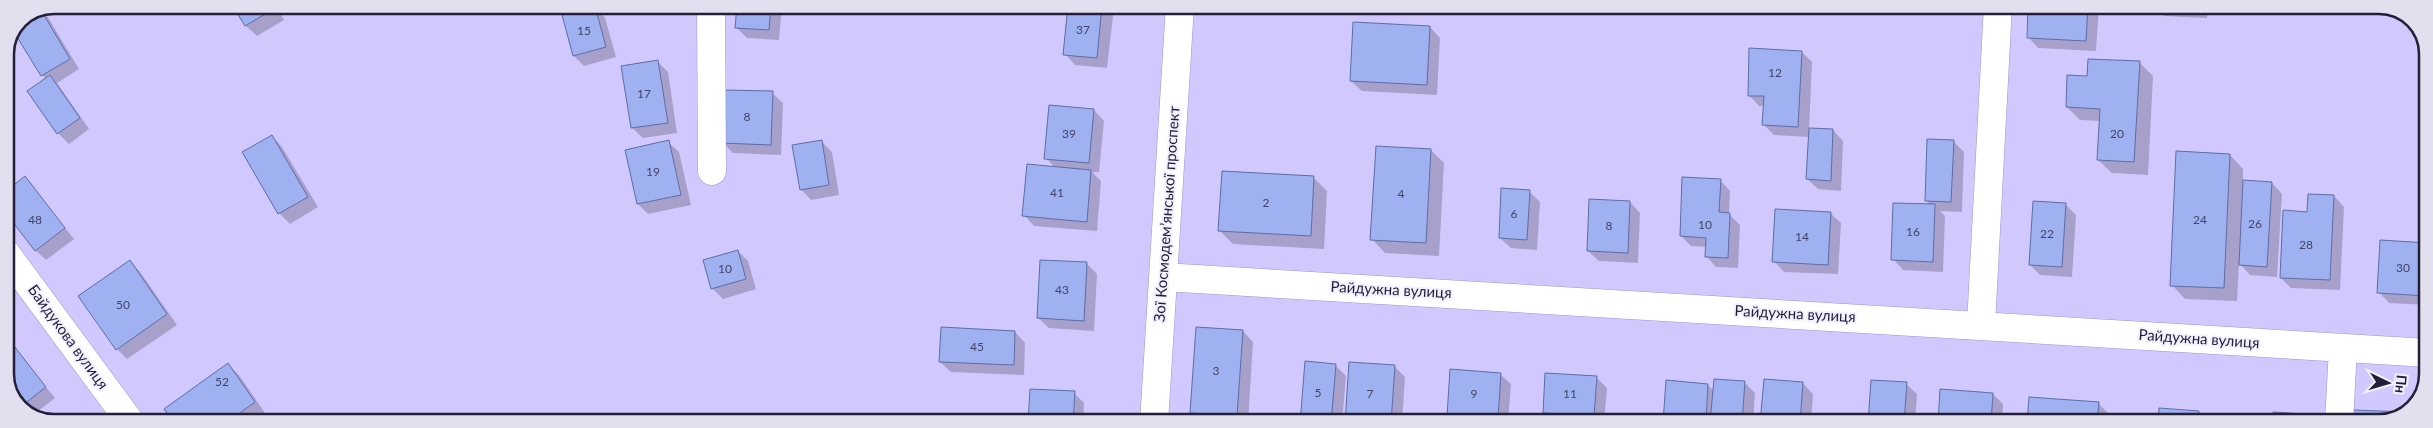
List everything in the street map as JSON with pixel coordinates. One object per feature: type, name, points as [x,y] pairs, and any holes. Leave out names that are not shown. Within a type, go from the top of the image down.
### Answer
[{"type":"street","points":[[711,14],[712,171]]},
{"type":"street","name":"Зої Космодем’янської проспект","points":[[1155,414],[1179,14]]},
{"type":"street","points":[[1981,326],[1998,14]]},
{"type":"street","name":"Байдукова вулиця","points":[[14,264],[125,414]]},
{"type":"street","name":"Райдужна вулиця","points":[[1163,277],[2419,352]]},
{"type":"street","points":[[2339,414],[2343,348]]},
{"type":"building","points":[[238,14],[265,14],[245,26]]},
{"type":"building","points":[[597,14],[606,47],[573,56],[562,15]]},
{"type":"building","points":[[736,14],[770,14],[769,30],[735,28]]},
{"type":"building","points":[[1067,14],[1101,14],[1097,58],[1063,55]]},
{"type":"building","points":[[2028,14],[2088,14],[2086,41],[2027,38]]},
{"type":"building","points":[[44,15],[70,59],[41,76],[17,37],[25,25]]},
{"type":"building","points":[[1353,22],[1430,26],[1427,85],[1350,81]]},
{"type":"building","points":[[1749,48],[1802,51],[1798,127],[1762,125],[1764,96],[1748,96]]},
{"type":"building","points":[[2088,59],[2140,61],[2134,162],[2097,160],[2100,109],[2066,107],[2067,75],[2087,76]]},
{"type":"building","points":[[658,60],[668,123],[631,128],[621,66]]},
{"type":"building","points":[[50,75],[80,118],[57,134],[27,91]]},
{"type":"building","points":[[724,90],[773,91],[771,145],[721,143]]},
{"type":"building","points":[[1049,105],[1094,109],[1089,163],[1044,159]]},
{"type":"building","points":[[1809,128],[1833,129],[1831,181],[1806,179]]},
{"type":"building","points":[[272,135],[308,197],[278,214],[242,152]]},
{"type":"building","points":[[1927,139],[1954,140],[1951,202],[1925,201]]},
{"type":"building","points":[[669,140],[681,195],[637,204],[625,150]]},
{"type":"building","points":[[822,140],[829,185],[800,190],[792,145]]},
{"type":"building","points":[[1376,146],[1431,149],[1426,243],[1370,240]]},
{"type":"building","points":[[2176,151],[2230,154],[2224,288],[2170,286]]},
{"type":"building","points":[[1027,164],[1091,170],[1087,222],[1022,216]]},
{"type":"building","points":[[1222,171],[1314,176],[1311,236],[1218,231]]},
{"type":"building","points":[[25,176],[65,228],[35,251],[14,224],[14,185]]},
{"type":"building","points":[[1682,177],[1721,179],[1719,212],[1730,213],[1728,258],[1705,257],[1706,238],[1680,236]]},
{"type":"building","points":[[2243,180],[2272,182],[2267,267],[2239,265]]},
{"type":"building","points":[[1501,188],[1530,190],[1527,240],[1499,238]]},
{"type":"building","points":[[2308,194],[2334,195],[2330,280],[2280,278],[2283,210],[2307,212]]},
{"type":"building","points":[[1589,199],[1630,201],[1628,253],[1587,251]]},
{"type":"building","points":[[2033,201],[2066,203],[2062,267],[2029,265]]},
{"type":"building","points":[[1893,203],[1935,204],[1933,262],[1891,260]]},
{"type":"building","points":[[1775,209],[1831,212],[1828,265],[1772,262]]},
{"type":"building","points":[[2380,240],[2419,242],[2419,295],[2377,293]]},
{"type":"building","points":[[738,250],[746,279],[711,289],[703,260]]},
{"type":"building","points":[[130,260],[167,314],[116,350],[78,296]]},
{"type":"building","points":[[1040,260],[1087,262],[1084,321],[1037,318]]},
{"type":"building","points":[[941,327],[1015,331],[1014,365],[939,362]]},
{"type":"building","points":[[1196,327],[1243,330],[1237,414],[1190,413]]},
{"type":"building","points":[[14,346],[46,387],[26,403],[24,401],[15,385]]},
{"type":"building","points":[[1305,361],[1336,364],[1332,414],[1301,414]]},
{"type":"building","points":[[1349,362],[1395,365],[1392,414],[1346,414]]},
{"type":"building","points":[[228,363],[255,402],[238,414],[168,414],[164,409]]},
{"type":"building","points":[[1450,369],[1501,373],[1498,414],[1447,414]]},
{"type":"building","points":[[1545,373],[1597,376],[1594,414],[1543,413]]},
{"type":"building","points":[[1714,379],[1745,381],[1743,414],[1711,414]]},
{"type":"building","points":[[1764,379],[1803,382],[1801,414],[1761,414]]},
{"type":"building","points":[[1666,380],[1708,384],[1706,414],[1664,414]]},
{"type":"building","points":[[1871,380],[1907,382],[1905,414],[1869,414]]},
{"type":"building","points":[[1030,389],[1075,391],[1074,414],[1029,414]]},
{"type":"building","points":[[1940,389],[1993,393],[1992,414],[1939,414]]},
{"type":"building","points":[[2029,397],[2099,402],[2098,414],[2028,414]]},
{"type":"building","points":[[2159,408],[2199,411],[2199,414],[2159,414]]},
{"type":"building","points":[[2353,410],[2393,411],[2379,414],[2353,414]]},
{"type":"building","points":[[2273,412],[2305,414],[2273,414]]}]
